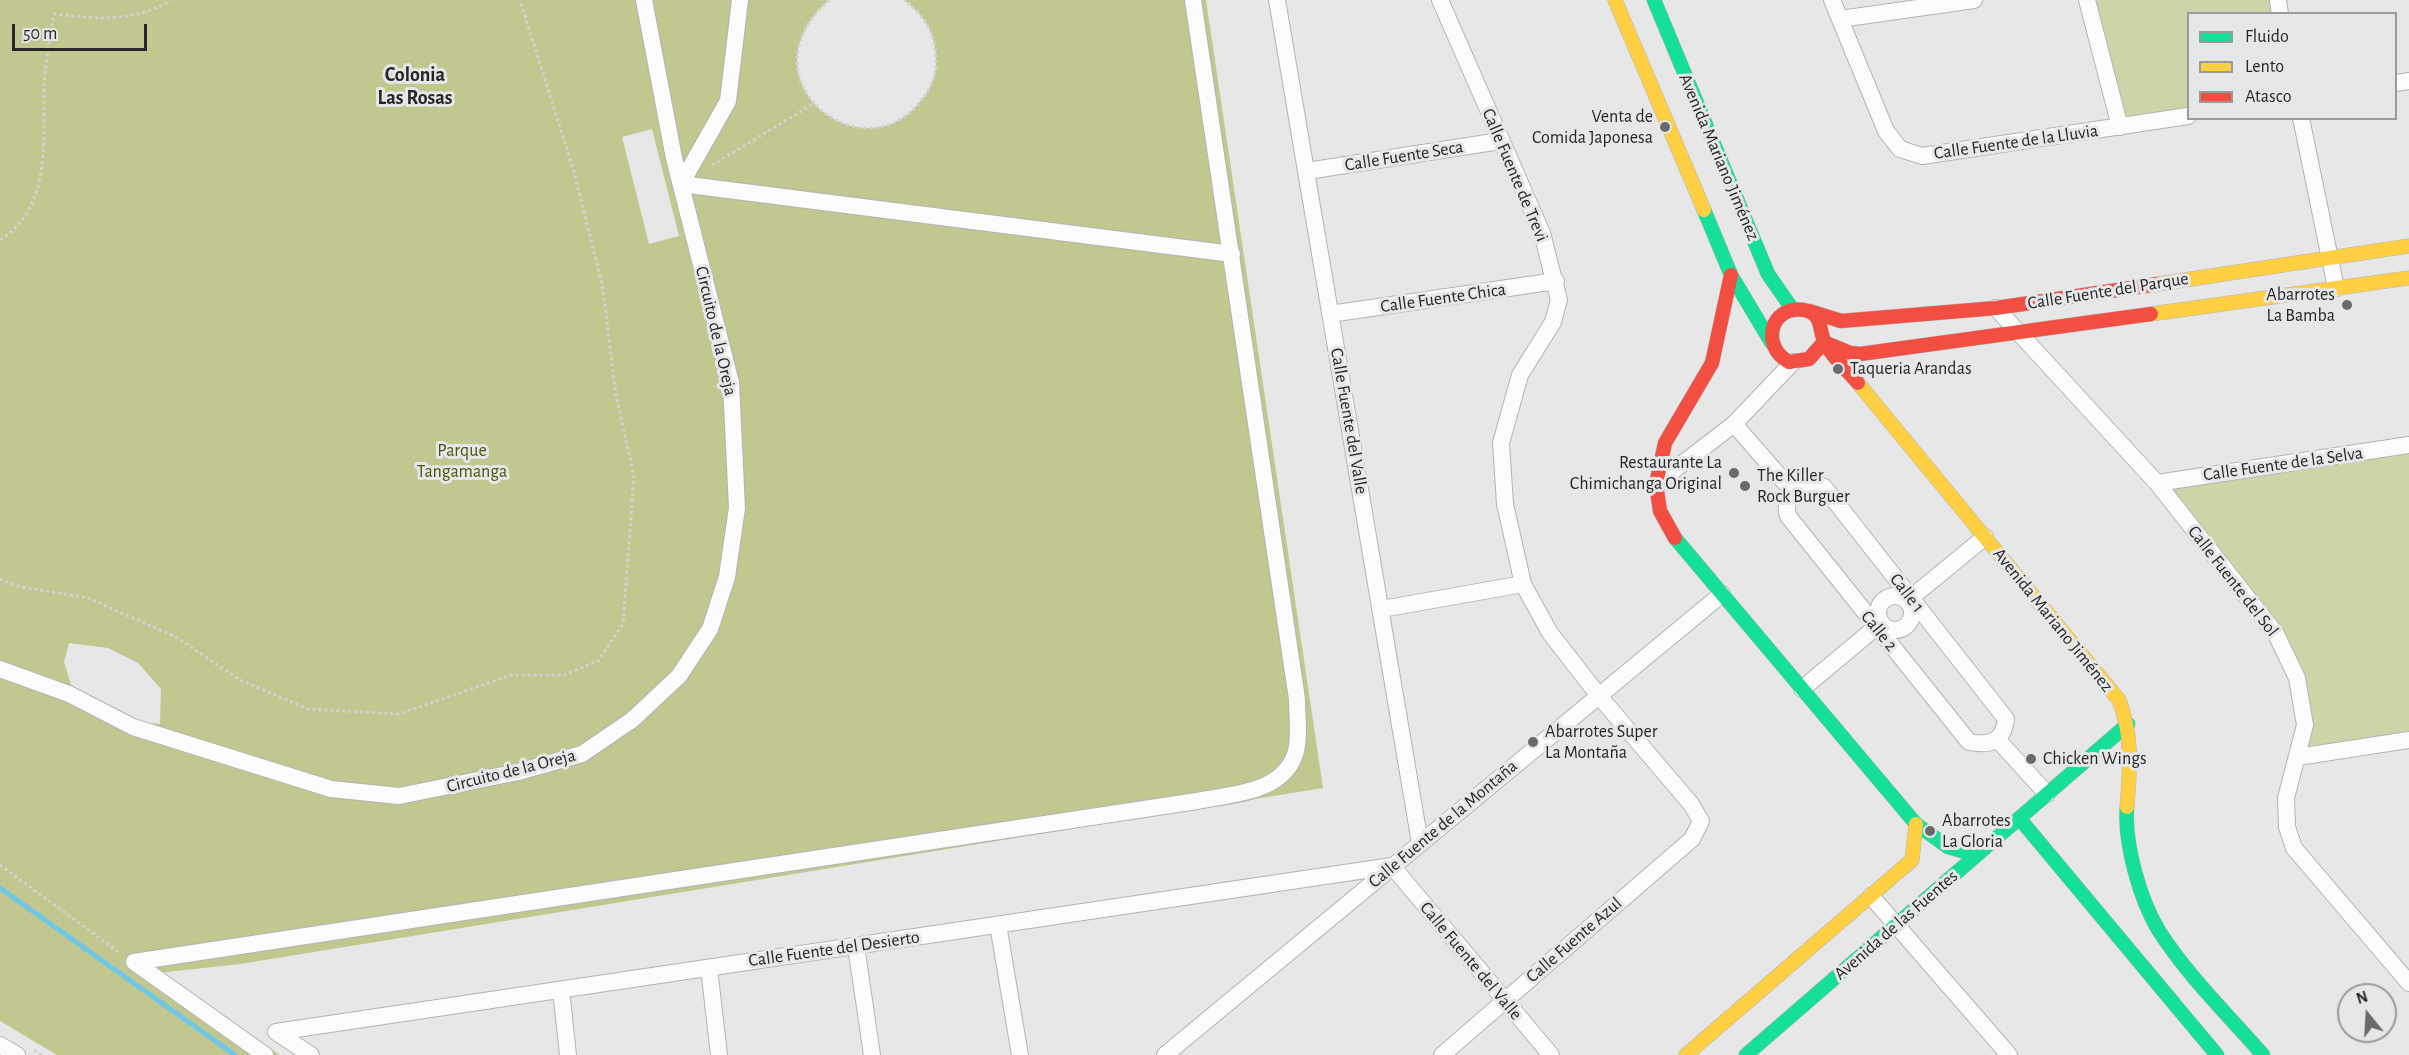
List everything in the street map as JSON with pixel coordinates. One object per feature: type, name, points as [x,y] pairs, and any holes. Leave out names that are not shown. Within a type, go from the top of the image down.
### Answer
[{"type":"street","name":"Circuito de la Oreja","points":[[0,669],[69,694],[141,729],[331,789],[399,796],[518,772],[582,754],[632,720],[679,676],[710,629],[727,577],[737,508],[731,383],[681,184],[644,0]]},
{"type":"street","points":[[740,0],[728,101],[681,184],[1232,254]]},
{"type":"street","points":[[134,962],[1197,801],[1259,789],[1286,773],[1297,750],[1297,699],[1193,0]]},
{"type":"street","name":"Calle Fuente del Valle","points":[[1277,0],[1420,843]]},
{"type":"street","name":"Calle Fuente de Trevi","points":[[1440,0],[1542,233],[1559,300],[1553,322],[1520,375],[1501,443],[1505,504],[1523,584],[1550,633],[1599,696],[1691,804],[1701,821]]},
{"type":"street","name":"Avenida Mariano Jiménez","points":[[1615,0],[1731,274],[1779,355],[1793,362]]},
{"type":"street","name":"Avenida Mariano Jiménez","points":[[1654,0],[1768,274],[1792,310]]},
{"type":"street","name":"Calle Fuente de la Lluvia","points":[[1832,0],[1886,131],[1900,149],[1922,156],[2187,116]]},
{"type":"street","points":[[1840,19],[1974,0]]},
{"type":"street","points":[[2086,0],[2120,127]]},
{"type":"street","points":[[2301,120],[2336,288]]},
{"type":"street","name":"Calle Fuente Seca","points":[[1307,171],[1500,141]]},
{"type":"street","name":"Calle Fuente del Parque","points":[[1807,311],[1841,321],[1996,308],[2409,246]]},
{"type":"street","points":[[1731,274],[1712,363],[1665,443],[1656,484],[1660,511],[1674,538],[1916,824],[1948,847],[1977,855]]},
{"type":"street","name":"Calle Fuente del Parque","points":[[1824,342],[1850,353],[1871,352],[2409,278]]},
{"type":"street","name":"Calle Fuente Chica","points":[[1329,314],[1556,281]]},
{"type":"street","name":"Calle Fuente del Sol","points":[[1996,308],[2021,332],[2157,483],[2276,634],[2297,678],[2305,725],[2286,798],[2287,827],[2294,848],[2409,983]]},
{"type":"street","points":[[1771,342],[1773,325],[1785,313],[1792,310],[1807,311]]},
{"type":"street","name":"Avenida Mariano Jiménez","points":[[1807,311],[1814,314],[1823,326],[1824,342],[2119,700],[2128,724],[2131,754],[2125,828],[2139,883],[2158,929],[2168,970],[2217,1055]]},
{"type":"street","points":[[1656,484],[1734,424],[1793,362],[1802,363],[1816,356],[1824,342]]},
{"type":"street","points":[[1868,394],[1856,370],[1858,360],[1871,352]]},
{"type":"street","points":[[1734,424],[1794,492]]},
{"type":"street","name":"Calle Fuente de la Selva","points":[[2157,483],[2409,445]]},
{"type":"street","name":"Calle 1","points":[[1794,492],[1805,486],[1824,487],[1909,600],[2006,718],[2004,731],[1997,739]]},
{"type":"street","name":"Calle 2","points":[[1794,492],[1786,510],[1788,516],[1879,625],[1969,742],[1985,745],[1997,739]]},
{"type":"street","name":"Avenida Mariano Jiménez","points":[[1909,600],[1985,537]]},
{"type":"street","points":[[1382,609],[1523,584]]},
{"type":"street","name":"Calle Fuente de la Montaña","points":[[1165,1055],[1722,594]]},
{"type":"street","points":[[1897,596],[1909,600],[1912,611],[1906,626],[1895,630],[1879,625],[1878,612],[1882,602],[1897,596]]},
{"type":"street","points":[[1802,689],[1879,625]]},
{"type":"street","name":"Avenida de las Fuentes","points":[[1746,1055],[2128,724]]},
{"type":"street","points":[[1997,739],[2047,794]]},
{"type":"street","points":[[2298,757],[2409,740]]},
{"type":"street","name":"Avenida Mariano Jiménez","points":[[2019,818],[2168,970],[2263,1055]]},
{"type":"street","name":"Calle Fuente Azul","points":[[1442,1055],[1692,839],[1701,821]]},
{"type":"street","points":[[1686,1055],[1912,860],[1916,824]]},
{"type":"street","name":"Calle Fuente del Valle","points":[[1392,866],[1551,1055]]},
{"type":"street","name":"Calle Fuente del Desierto","points":[[311,1055],[276,1032],[1392,866]]},
{"type":"street","points":[[1871,896],[2001,1052]]},
{"type":"street","points":[[998,925],[1020,1055]]},
{"type":"street","points":[[856,946],[872,1055]]},
{"type":"street","points":[[134,962],[265,1055]]},
{"type":"street","points":[[709,968],[719,1055]]},
{"type":"street","points":[[561,990],[568,1055]]},
{"type":"street","points":[[0,1045],[17,1055]]},
{"type":"path","points":[[0,240],[14,231],[36,195],[45,140],[45,74],[54,14],[115,19],[135,16],[171,0]]},
{"type":"path","points":[[0,579],[17,586],[88,598],[176,637],[240,681],[308,709],[399,714],[511,675],[564,675],[598,661],[623,624],[634,476],[616,396],[603,288],[574,172],[520,0]]},
{"type":"path","points":[[829,0],[812,15],[800,36],[797,60],[801,83],[813,104],[830,118],[851,127],[873,128],[895,122],[914,110],[927,93],[935,72],[936,50],[930,28],[918,10],[904,0]]},
{"type":"path","points":[[711,165],[813,104]]},
{"type":"path","points":[[0,865],[134,962]]},
{"type":"green space","name":"Parque Tangamanga","points":[[0,0],[829,0],[805,30],[797,60],[803,86],[819,108],[842,123],[868,128],[895,122],[919,103],[928,91],[934,76],[935,46],[929,28],[919,13],[904,0],[1206,0],[1323,788],[240,964],[158,973],[280,1055],[57,1055],[0,1021]],"holes":[[[652,129],[679,236],[649,244],[622,137]],[[69,643],[108,648],[138,663],[161,689],[160,724],[139,722],[73,691],[64,662]]]},
{"type":"green space","points":[[2087,0],[2278,0],[2280,12],[2187,12],[2187,116],[2120,127]]},
{"type":"green space","points":[[2409,445],[2409,740],[2298,757],[2305,725],[2276,634],[2157,483]]},
{"type":"waterway","points":[[0,888],[235,1055]]},
{"type":"traffic: fast","points":[[1654,0],[1768,274],[1793,310]]},
{"type":"traffic: fast","points":[[1704,210],[1731,275],[1771,342]]},
{"type":"traffic: fast","points":[[1675,538],[1916,824],[1948,847],[1977,855]]},
{"type":"traffic: fast","points":[[1746,1055],[2128,724]]},
{"type":"traffic: fast","points":[[2127,807],[2128,837],[2135,871],[2146,904],[2159,931],[2195,979],[2263,1055]]},
{"type":"traffic: fast","points":[[2019,818],[2217,1055]]},
{"type":"traffic: slow","points":[[1615,0],[1704,210]]},
{"type":"traffic: slow","points":[[2158,284],[2409,246]]},
{"type":"traffic: slow","points":[[2151,314],[2409,278]]},
{"type":"traffic: slow","points":[[1858,383],[2119,700],[2127,727],[2128,740],[2127,807]]},
{"type":"traffic: slow","points":[[1686,1055],[1912,860],[1916,824]]},
{"type":"traffic: jam","points":[[1675,538],[1660,511],[1656,484],[1665,443],[1712,363],[1731,275]]},
{"type":"traffic: jam","points":[[1809,311],[1841,321],[1996,308],[2158,284]]},
{"type":"traffic: jam","points":[[1824,342],[1809,359],[1789,362],[1774,346],[1773,328],[1783,314],[1792,310],[1804,310],[1815,315],[1828,348],[1858,383]]},
{"type":"traffic: jam","points":[[1826,343],[1850,353],[1860,354],[2151,314]]},
{"type":"place","name":"Venta de Comida Japonesa","points":[[1665,127]]},
{"type":"place","name":"Abarrotes La Bamba","points":[[2347,305]]},
{"type":"place","name":"Taqueria Arandas","points":[[1838,369]]},
{"type":"place","name":"Restaurante La Chimichanga Original","points":[[1734,473]]},
{"type":"place","name":"The Killer Rock Burguer","points":[[1745,486]]},
{"type":"place","name":"Abarrotes Super La Montaña","points":[[1533,742]]},
{"type":"place","name":"Chicken Wings","points":[[2031,759]]},
{"type":"place","name":"Abarrotes La Gloria","points":[[1930,831]]},
{"type":"district","name":"Colonia Las Rosas","points":[[415,86]]}]
